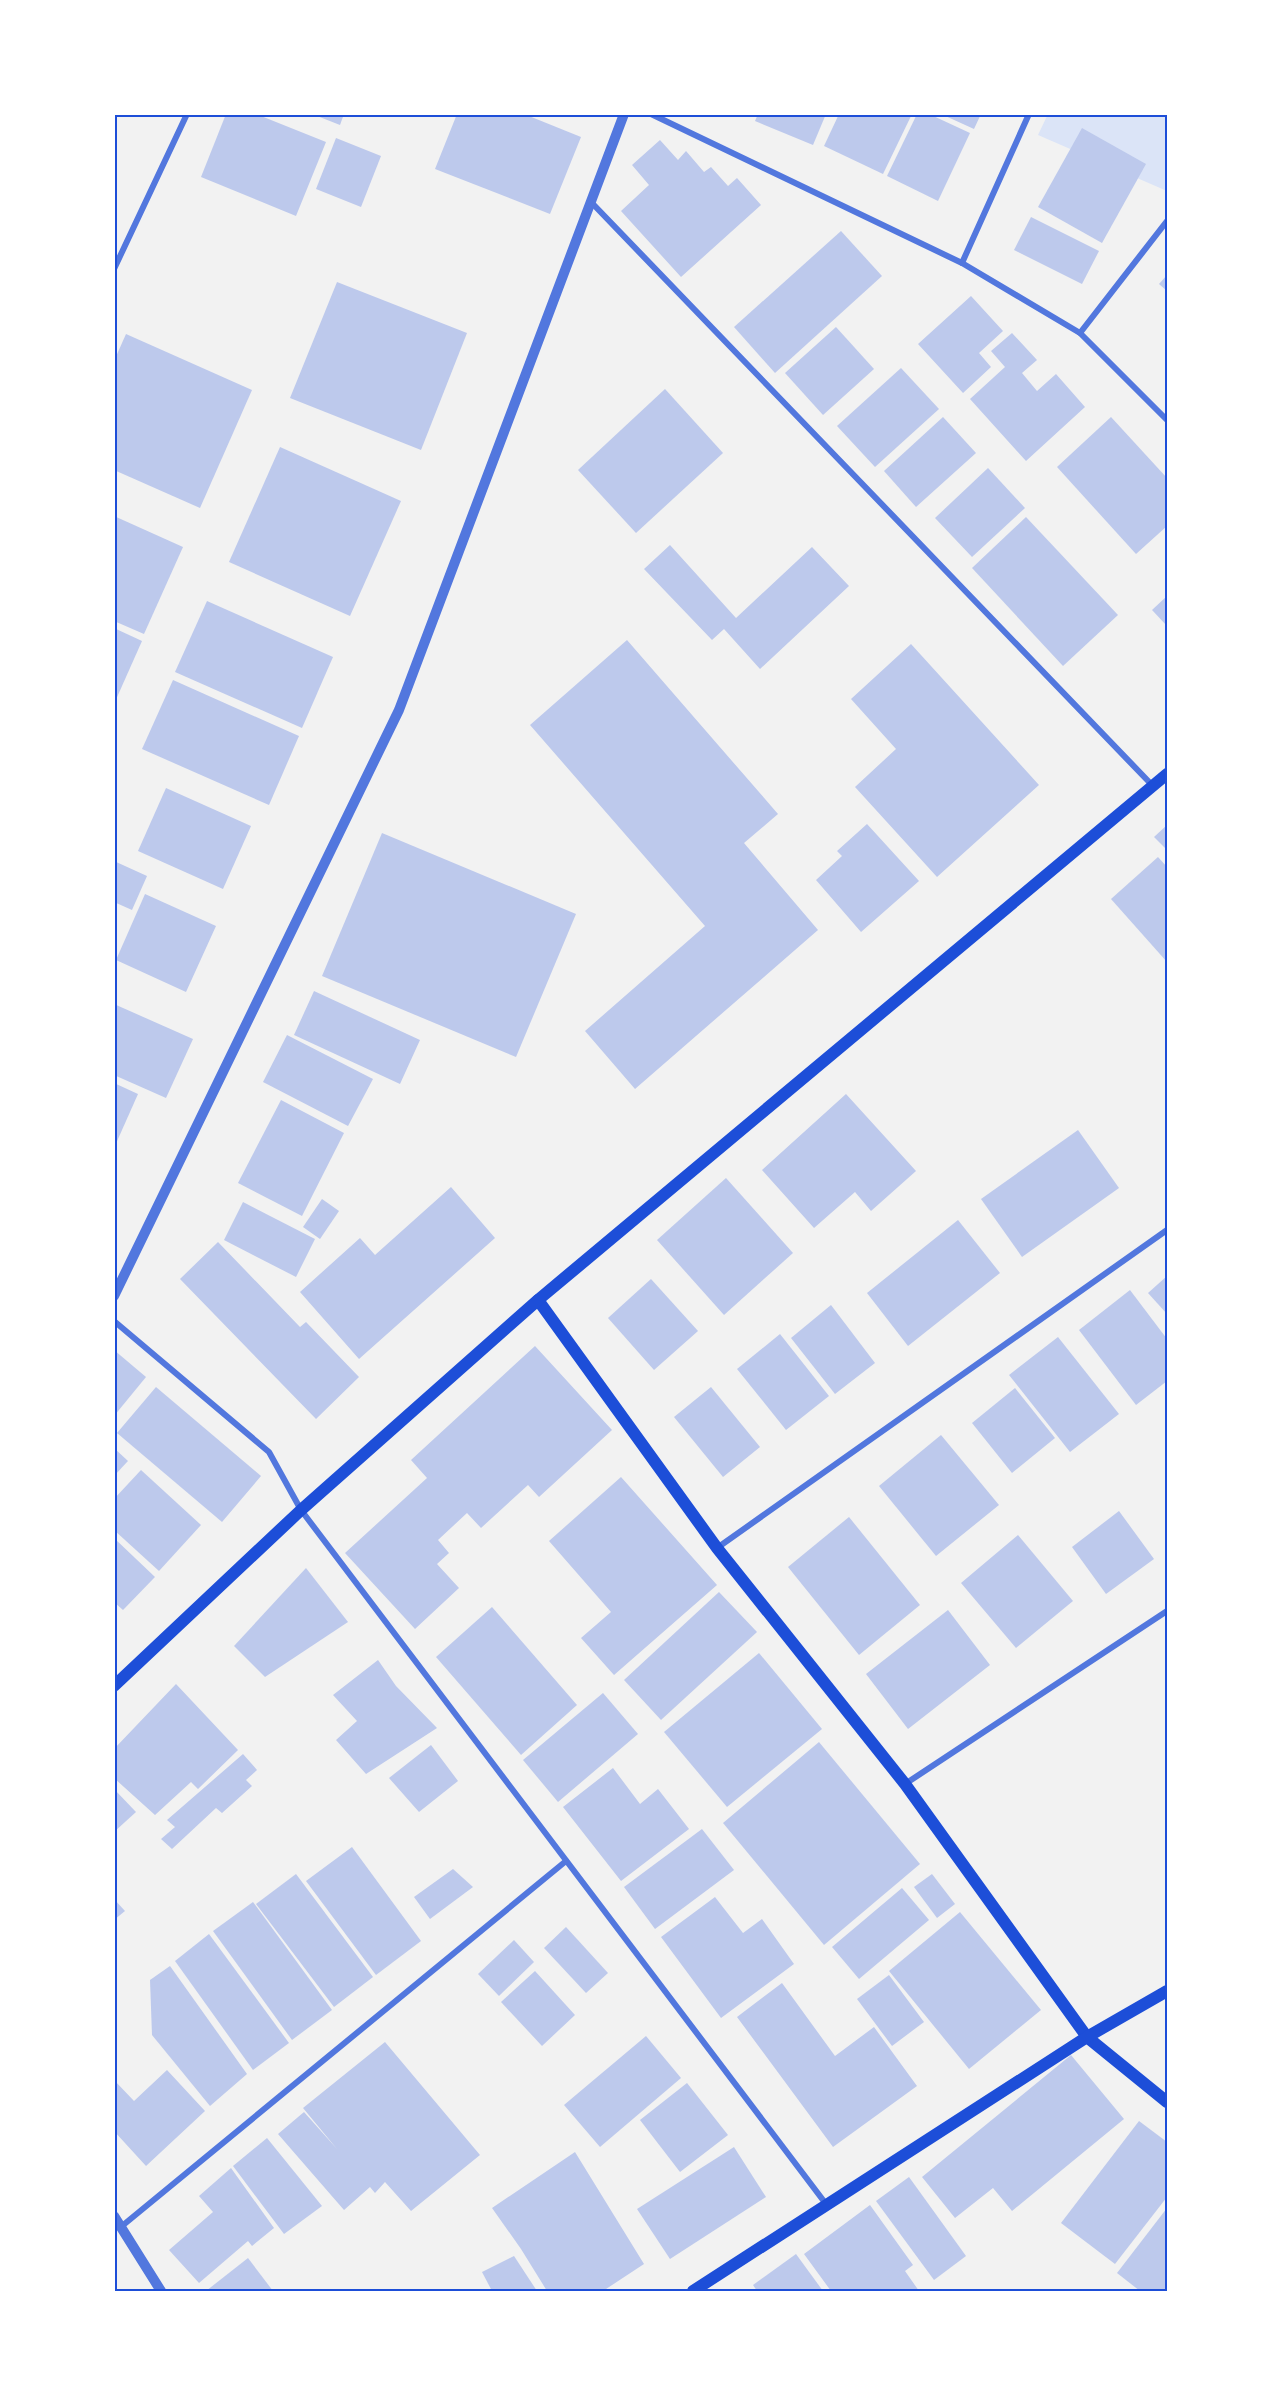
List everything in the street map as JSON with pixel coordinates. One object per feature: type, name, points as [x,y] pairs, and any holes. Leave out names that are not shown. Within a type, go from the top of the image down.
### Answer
[{"type":"main road","points":[[114,1686],[301,1510],[538,1300],[1167,774]]},
{"type":"main road","points":[[538,1300],[717,1548],[905,1784],[1087,2037],[1167,2102]]},
{"type":"main road","points":[[693,2291],[1087,2037],[1167,1991]]},
{"type":"street","points":[[114,269],[187,114]]},
{"type":"street","points":[[114,1296],[399,710],[624,114]]},
{"type":"street","points":[[651,114],[962,262],[1080,333],[1167,420]]},
{"type":"street","points":[[962,262],[1029,114]]},
{"type":"street","points":[[591,202],[1152,785]]},
{"type":"street","points":[[1080,333],[1167,221]]},
{"type":"street","points":[[717,1548],[1167,1230]]},
{"type":"street","points":[[114,1321],[269,1452],[301,1510],[826,2204]]},
{"type":"street","points":[[905,1784],[1167,1611]]},
{"type":"street","points":[[122,2226],[566,1861]]},
{"type":"street","points":[[114,2216],[161,2291]]},
{"type":"shaded area","points":[[1048,114],[1167,114],[1167,191],[1038,135]]},
{"type":"building","points":[[226,114],[256,114],[326,142],[296,216],[201,177]]},
{"type":"building","points":[[312,114],[344,114],[340,125]]},
{"type":"building","points":[[457,114],[524,114],[581,137],[550,214],[435,169]]},
{"type":"building","points":[[758,114],[826,114],[813,145],[755,121]]},
{"type":"building","points":[[839,114],[912,114],[883,174],[824,146]]},
{"type":"building","points":[[917,114],[929,114],[970,133],[938,201],[887,176]]},
{"type":"building","points":[[941,114],[981,114],[974,129]]},
{"type":"building","points":[[1082,128],[1146,164],[1102,243],[1038,207]]},
{"type":"building","points":[[336,138],[381,156],[361,207],[316,189]]},
{"type":"building","points":[[660,140],[678,160],[686,151],[704,172],[711,167],[728,186],[737,178],[761,205],[681,277],[621,211],[649,185],[632,165]]},
{"type":"building","points":[[1031,217],[1099,251],[1082,284],[1014,250]]},
{"type":"building","points":[[841,231],[882,276],[775,373],[734,327]]},
{"type":"building","points":[[1167,275],[1167,291],[1159,284]]},
{"type":"building","points":[[337,282],[467,333],[421,450],[290,398]]},
{"type":"building","points":[[971,296],[1003,331],[979,353],[991,367],[963,393],[918,344]]},
{"type":"building","points":[[836,327],[874,369],[823,415],[785,373]]},
{"type":"building","points":[[1012,333],[1037,360],[1022,373],[1037,391],[1056,374],[1085,407],[1026,461],[970,399],[1005,367],[991,351]]},
{"type":"building","points":[[126,334],[252,390],[200,508],[114,470],[114,361]]},
{"type":"building","points":[[901,368],[939,409],[875,467],[837,426]]},
{"type":"building","points":[[665,389],[723,453],[636,533],[578,470]]},
{"type":"building","points":[[943,417],[976,453],[916,507],[884,471]]},
{"type":"building","points":[[1111,417],[1167,478],[1167,526],[1136,554],[1057,467]]},
{"type":"building","points":[[280,447],[401,501],[350,616],[229,562]]},
{"type":"building","points":[[988,468],[1025,508],[972,557],[935,518]]},
{"type":"building","points":[[114,516],[183,547],[144,634],[114,621]]},
{"type":"building","points":[[1026,517],[1118,615],[1063,666],[972,568]]},
{"type":"building","points":[[670,545],[736,618],[812,547],[849,586],[760,669],[724,629],[712,640],[644,569]]},
{"type":"building","points":[[1167,596],[1167,626],[1152,610]]},
{"type":"building","points":[[207,601],[333,657],[302,728],[175,672]]},
{"type":"building","points":[[114,628],[142,641],[114,704]]},
{"type":"building","points":[[627,640],[778,814],[744,843],[818,930],[635,1089],[585,1031],[705,926],[530,725]]},
{"type":"building","points":[[911,644],[1039,785],[937,877],[855,787],[896,749],[851,699]]},
{"type":"building","points":[[173,680],[299,736],[269,805],[142,749]]},
{"type":"building","points":[[166,788],[251,826],[223,889],[138,851]]},
{"type":"building","points":[[867,824],[919,881],[861,932],[816,880],[842,856],[837,851]]},
{"type":"building","points":[[1167,825],[1167,850],[1154,837]]},
{"type":"building","points":[[382,833],[576,914],[516,1057],[322,976]]},
{"type":"building","points":[[1158,857],[1167,867],[1167,962],[1111,899]]},
{"type":"building","points":[[114,861],[147,876],[132,910],[114,902]]},
{"type":"building","points":[[145,894],[216,926],[186,992],[116,960]]},
{"type":"building","points":[[314,991],[420,1040],[400,1084],[294,1035]]},
{"type":"building","points":[[114,1004],[193,1039],[166,1098],[114,1075]]},
{"type":"building","points":[[287,1035],[373,1079],[348,1126],[263,1082]]},
{"type":"building","points":[[114,1083],[138,1094],[114,1148]]},
{"type":"building","points":[[846,1094],[916,1171],[871,1211],[855,1192],[814,1228],[762,1170]]},
{"type":"building","points":[[281,1100],[344,1133],[302,1216],[238,1183]]},
{"type":"building","points":[[1078,1130],[1119,1188],[1022,1257],[981,1199]]},
{"type":"building","points":[[726,1178],[793,1253],[724,1315],[657,1240]]},
{"type":"building","points":[[451,1187],[495,1238],[359,1359],[300,1292],[360,1238],[375,1255]]},
{"type":"building","points":[[322,1199],[339,1211],[320,1239],[303,1227]]},
{"type":"building","points":[[243,1202],[315,1239],[296,1277],[224,1240]]},
{"type":"building","points":[[958,1220],[1000,1273],[908,1346],[867,1293]]},
{"type":"building","points":[[218,1242],[300,1327],[306,1322],[359,1377],[316,1419],[180,1279]]},
{"type":"building","points":[[1167,1276],[1167,1314],[1148,1293]]},
{"type":"building","points":[[651,1279],[698,1331],[654,1370],[608,1318]]},
{"type":"building","points":[[1130,1290],[1167,1339],[1167,1381],[1136,1405],[1079,1330]]},
{"type":"building","points":[[831,1305],[875,1363],[835,1394],[791,1338]]},
{"type":"building","points":[[780,1334],[829,1396],[786,1430],[737,1369]]},
{"type":"building","points":[[1058,1337],[1119,1414],[1070,1452],[1009,1375]]},
{"type":"building","points":[[535,1346],[612,1430],[539,1497],[528,1485],[481,1528],[467,1513],[438,1540],[449,1553],[437,1564],[459,1588],[415,1629],[345,1553],[427,1478],[411,1460]]},
{"type":"building","points":[[114,1350],[146,1377],[114,1416]]},
{"type":"building","points":[[156,1387],[261,1476],[222,1522],[117,1433]]},
{"type":"building","points":[[711,1387],[760,1447],[723,1477],[674,1417]]},
{"type":"building","points":[[1015,1388],[1055,1438],[1012,1473],[972,1423]]},
{"type":"building","points":[[941,1435],[999,1505],[936,1556],[879,1486]]},
{"type":"building","points":[[114,1448],[128,1461],[114,1476]]},
{"type":"building","points":[[141,1470],[201,1525],[159,1571],[114,1530],[114,1499]]},
{"type":"building","points":[[621,1477],[717,1585],[614,1675],[581,1638],[611,1612],[549,1541]]},
{"type":"building","points":[[1119,1511],[1154,1559],[1106,1594],[1072,1547]]},
{"type":"building","points":[[849,1517],[920,1605],[859,1655],[788,1567]]},
{"type":"building","points":[[1018,1535],[1073,1601],[1016,1648],[961,1583]]},
{"type":"building","points":[[114,1538],[155,1577],[123,1610],[114,1602]]},
{"type":"building","points":[[306,1568],[348,1622],[265,1677],[234,1646]]},
{"type":"building","points":[[719,1592],[757,1632],[661,1720],[624,1680]]},
{"type":"building","points":[[492,1607],[577,1705],[521,1755],[436,1657]]},
{"type":"building","points":[[948,1610],[990,1665],[908,1729],[866,1674]]},
{"type":"building","points":[[759,1653],[822,1729],[727,1807],[664,1732]]},
{"type":"building","points":[[378,1660],[396,1686],[437,1728],[366,1774],[336,1740],[357,1721],[333,1695]]},
{"type":"building","points":[[176,1684],[238,1750],[198,1789],[191,1782],[155,1815],[114,1778],[114,1749]]},
{"type":"building","points":[[603,1693],[638,1734],[558,1802],[523,1760]]},
{"type":"building","points":[[819,1742],[920,1864],[824,1945],[723,1823]]},
{"type":"building","points":[[431,1745],[458,1781],[419,1812],[389,1778]]},
{"type":"building","points":[[243,1754],[257,1770],[246,1780],[252,1786],[222,1813],[216,1808],[172,1849],[161,1839],[175,1827],[167,1820]]},
{"type":"building","points":[[613,1768],[640,1804],[658,1789],[689,1829],[621,1881],[563,1807]]},
{"type":"building","points":[[114,1789],[136,1812],[114,1832]]},
{"type":"building","points":[[702,1829],[734,1870],[655,1929],[624,1887]]},
{"type":"building","points":[[352,1847],[421,1941],[376,1975],[306,1881]]},
{"type":"building","points":[[453,1869],[473,1887],[430,1919],[414,1897]]},
{"type":"building","points":[[296,1874],[373,1977],[334,2007],[256,1904]]},
{"type":"building","points":[[932,1874],[955,1904],[937,1918],[914,1887]]},
{"type":"building","points":[[902,1888],[929,1920],[859,1979],[832,1947]]},
{"type":"building","points":[[715,1897],[743,1933],[762,1919],[794,1964],[721,2018],[661,1937]]},
{"type":"building","points":[[114,1899],[125,1911],[114,1920]]},
{"type":"building","points":[[253,1902],[332,2010],[292,2040],[213,1931]]},
{"type":"building","points":[[960,1912],[1041,2010],[969,2069],[889,1971]]},
{"type":"building","points":[[566,1927],[608,1973],[586,1993],[544,1948]]},
{"type":"building","points":[[209,1934],[289,2043],[253,2070],[175,1961]]},
{"type":"building","points":[[514,1940],[534,1962],[499,1996],[478,1974]]},
{"type":"building","points":[[170,1966],[247,2074],[210,2106],[152,2035],[150,1980]]},
{"type":"building","points":[[535,1971],[575,2015],[542,2046],[501,2002]]},
{"type":"building","points":[[889,1975],[924,2022],[892,2046],[857,1999]]},
{"type":"building","points":[[782,1983],[835,2056],[874,2027],[917,2086],[833,2147],[737,2017]]},
{"type":"building","points":[[646,2036],[681,2078],[600,2147],[564,2105]]},
{"type":"building","points":[[385,2042],[480,2155],[411,2211],[385,2182],[375,2193],[370,2187],[344,2210],[278,2134],[304,2112],[337,2149],[303,2108]]},
{"type":"building","points":[[1071,2055],[1124,2119],[1012,2211],[993,2188],[955,2218],[922,2177]]},
{"type":"building","points":[[167,2070],[205,2111],[146,2166],[114,2131],[114,2080],[134,2101]]},
{"type":"building","points":[[687,2083],[728,2135],[680,2172],[640,2120]]},
{"type":"building","points":[[1139,2121],[1167,2142],[1167,2197],[1115,2264],[1061,2223]]},
{"type":"building","points":[[267,2138],[322,2206],[284,2234],[233,2166]]},
{"type":"building","points":[[734,2147],[766,2197],[670,2259],[637,2209]]},
{"type":"building","points":[[575,2152],[644,2264],[603,2291],[547,2291],[492,2208]]},
{"type":"building","points":[[231,2168],[274,2228],[252,2246],[248,2241],[199,2283],[169,2250],[213,2212],[199,2196]]},
{"type":"building","points":[[909,2177],[966,2256],[934,2280],[876,2201]]},
{"type":"building","points":[[870,2205],[913,2265],[905,2271],[919,2291],[831,2291],[804,2254]]},
{"type":"building","points":[[1167,2208],[1167,2291],[1140,2291],[1117,2273]]},
{"type":"building","points":[[796,2254],[823,2291],[757,2291],[753,2285]]},
{"type":"building","points":[[514,2256],[537,2291],[492,2291],[482,2272]]},
{"type":"building","points":[[248,2258],[273,2291],[206,2291]]}]
